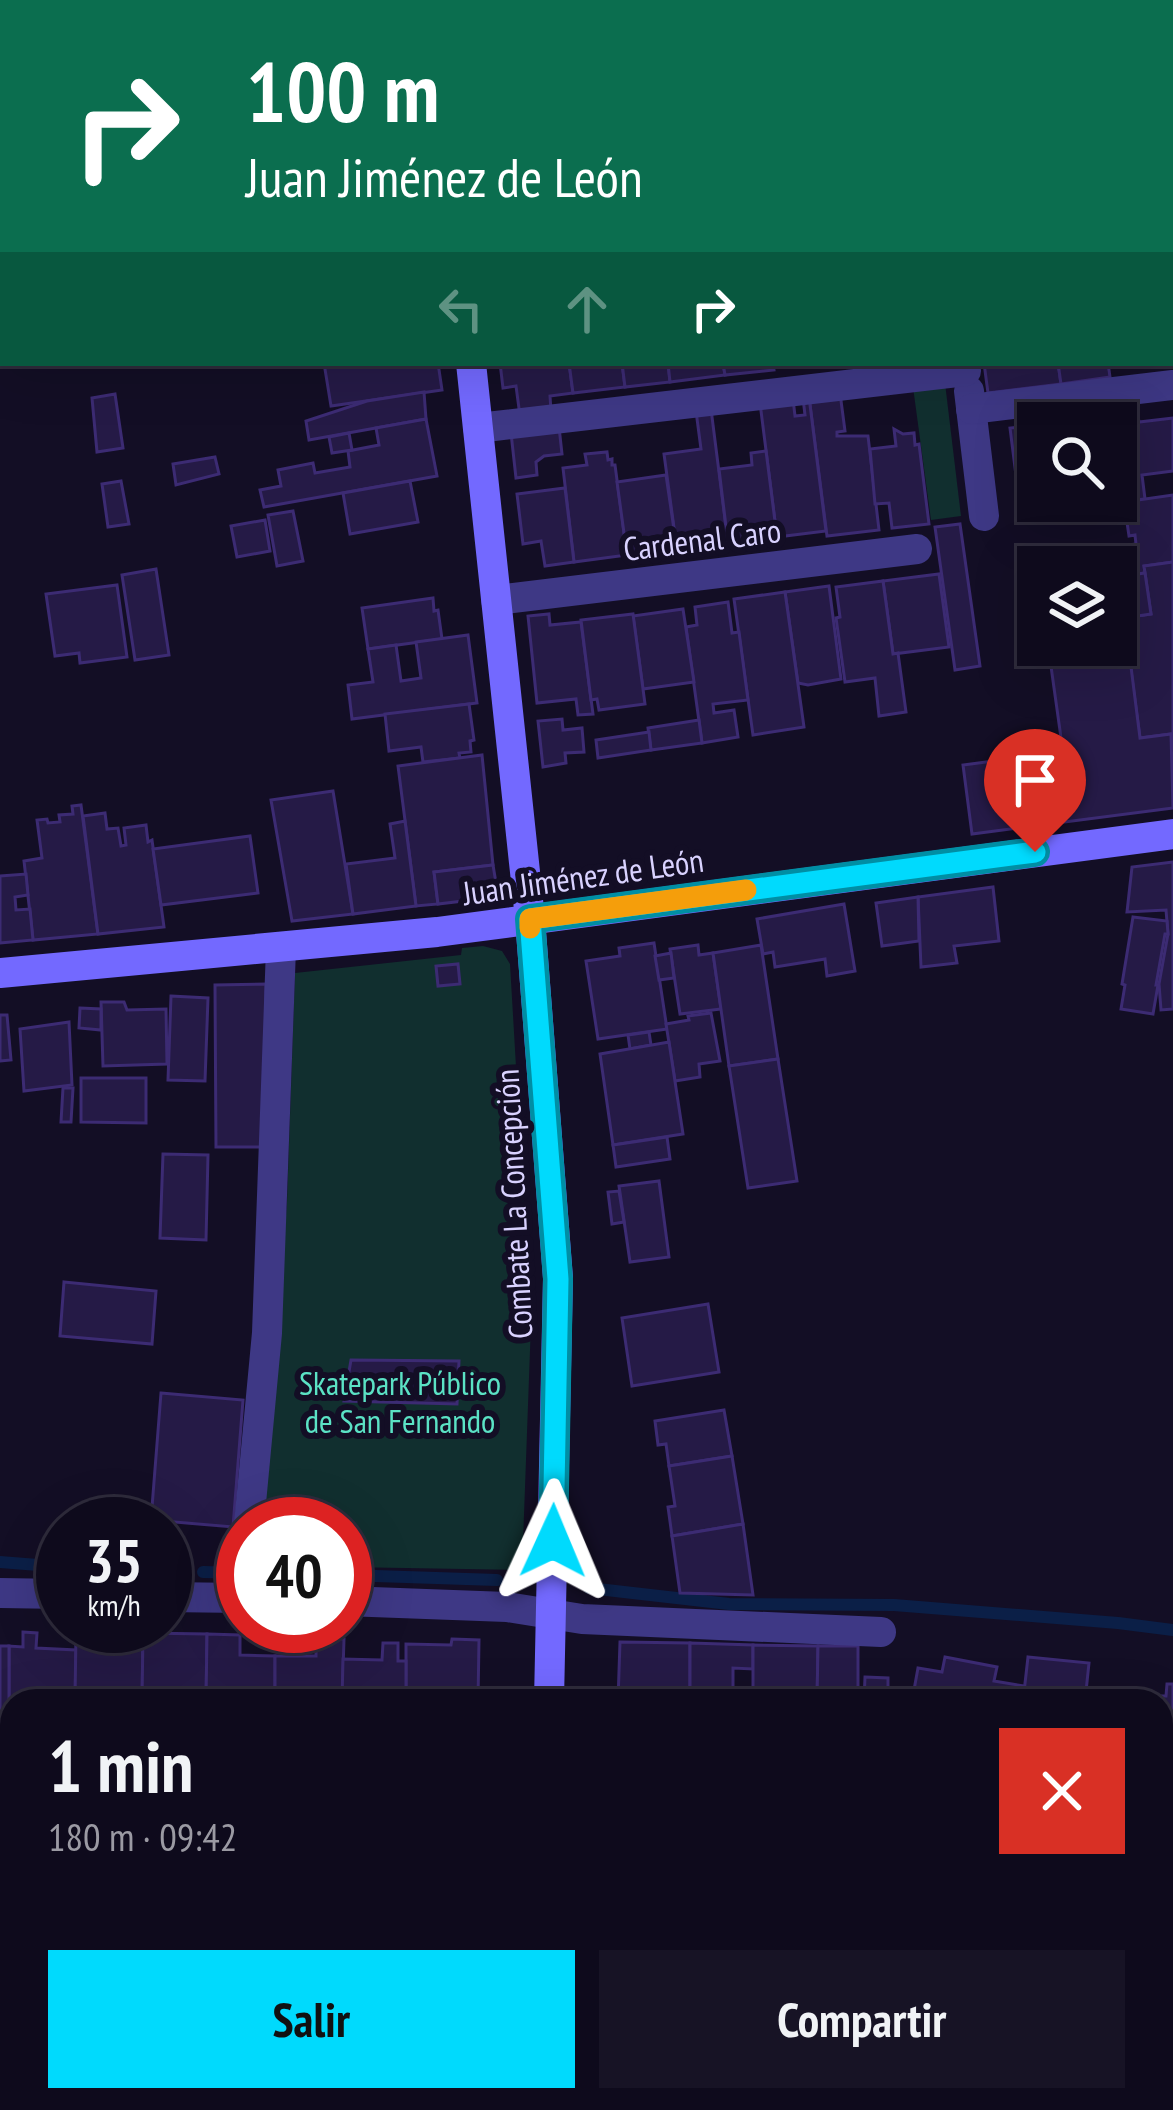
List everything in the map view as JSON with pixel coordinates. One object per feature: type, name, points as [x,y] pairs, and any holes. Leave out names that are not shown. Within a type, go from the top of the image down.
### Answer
[{"type":"street","points":[[471,366],[530,919]]},
{"type":"street","points":[[478,428],[966,367],[984,516]]},
{"type":"street","points":[[971,409],[1173,385]]},
{"type":"street","name":"Cardenal Caro","points":[[496,600],[916,549]]},
{"type":"street","name":"Juan Jiménez de León","points":[[0,973],[281,948],[530,919],[1173,834]]},
{"type":"street","name":"Combate La Concepción","points":[[530,919],[558,1279],[549,1689]]},
{"type":"street","points":[[252,1497],[267,1334],[281,948]]},
{"type":"street","points":[[0,1593],[36,1594]]},
{"type":"street","points":[[372,1602],[507,1607],[582,1619],[881,1632]]},
{"type":"green space","points":[[945,383],[961,516],[931,520],[913,387]]},
{"type":"green space","name":"Skatepark Público de San Fernando","points":[[462,948],[502,951],[510,964],[531,1323],[522,1570],[372,1567],[372,1497],[265,1497],[287,1202],[295,973],[461,955]]},
{"type":"building","points":[[324,366],[438,366],[442,390],[331,406]]},
{"type":"building","points":[[500,366],[569,366],[573,393],[550,396],[551,411],[520,416],[516,386],[503,388]]},
{"type":"building","points":[[569,366],[622,366],[625,387],[573,393]]},
{"type":"building","points":[[622,366],[668,366],[670,382],[625,387]]},
{"type":"building","points":[[668,366],[724,366],[725,375],[670,382]]},
{"type":"building","points":[[724,366],[773,366],[774,370],[725,375]]},
{"type":"building","points":[[984,366],[1058,366],[1061,384],[988,393]]},
{"type":"building","points":[[1058,366],[1108,366],[1110,377],[1061,384]]},
{"type":"building","points":[[424,392],[426,419],[309,440],[306,421],[367,401]]},
{"type":"building","points":[[840,393],[845,431],[837,436],[868,436],[879,530],[827,536],[809,397]]},
{"type":"building","points":[[115,394],[123,448],[97,452],[92,398]]},
{"type":"building","points":[[809,397],[826,531],[777,537],[760,403],[793,399],[795,416],[805,415],[803,398]]},
{"type":"building","points":[[711,409],[728,543],[677,550],[664,454],[701,449],[696,411]]},
{"type":"building","points":[[1137,410],[1139,422],[1173,418],[1173,471],[1142,475],[1145,499],[1137,500]]},
{"type":"building","points":[[426,419],[437,476],[264,507],[260,490],[281,486],[278,470],[313,463],[315,473],[350,467],[348,451],[379,445],[376,428]]},
{"type":"building","points":[[559,427],[562,454],[536,462],[537,475],[516,478],[511,433]]},
{"type":"building","points":[[1017,427],[1017,483],[1010,428]]},
{"type":"building","points":[[894,429],[914,433],[915,445],[919,444],[929,524],[892,528],[889,503],[875,504],[870,449],[896,446]]},
{"type":"building","points":[[349,433],[352,450],[332,453],[329,437]]},
{"type":"building","points":[[766,451],[777,537],[728,543],[719,469],[752,465],[751,453]]},
{"type":"building","points":[[607,452],[615,465],[627,555],[574,562],[563,468],[587,465],[585,454]]},
{"type":"building","points":[[215,457],[219,474],[176,485],[173,464]]},
{"type":"building","points":[[666,475],[677,550],[627,555],[617,482]]},
{"type":"building","points":[[121,481],[129,524],[108,527],[102,484]]},
{"type":"building","points":[[410,481],[418,522],[350,534],[343,493]]},
{"type":"building","points":[[565,488],[574,562],[545,566],[541,541],[523,544],[517,494]]},
{"type":"building","points":[[1173,495],[1173,562],[1144,566],[1145,573],[1137,574],[1137,546],[1121,546],[1136,544],[1127,522],[1137,522],[1137,500]]},
{"type":"building","points":[[293,511],[303,561],[277,566],[268,515]]},
{"type":"building","points":[[265,520],[270,551],[237,557],[231,526]]},
{"type":"building","points":[[960,524],[980,666],[955,670],[935,527]]},
{"type":"building","points":[[1173,562],[1173,750],[1171,734],[1140,738],[1130,666],[1137,666],[1137,616],[1151,614],[1144,566]]},
{"type":"building","points":[[156,569],[169,655],[135,660],[122,575]]},
{"type":"building","points":[[1145,573],[1151,614],[1137,616],[1137,574]]},
{"type":"building","points":[[939,574],[949,647],[893,654],[883,581]]},
{"type":"building","points":[[883,581],[906,712],[879,716],[875,678],[845,682],[836,587]]},
{"type":"building","points":[[117,585],[127,657],[80,663],[79,653],[55,656],[46,594]]},
{"type":"building","points":[[829,586],[841,679],[798,683],[785,592]]},
{"type":"building","points":[[785,592],[804,727],[753,735],[734,599]]},
{"type":"building","points":[[433,598],[442,639],[368,649],[362,608]]},
{"type":"building","points":[[728,602],[732,633],[739,632],[748,700],[713,704],[714,713],[734,710],[738,737],[702,743],[686,627],[697,625],[695,607]]},
{"type":"building","points":[[683,609],[694,682],[643,689],[633,616]]},
{"type":"building","points":[[549,614],[550,625],[581,622],[593,714],[578,715],[576,699],[537,703],[528,616]]},
{"type":"building","points":[[633,614],[645,704],[599,710],[597,699],[591,700],[581,620]]},
{"type":"building","points":[[468,635],[477,703],[352,719],[348,685],[373,682],[368,649],[396,645],[401,681],[421,678],[416,642]]},
{"type":"building","points":[[1051,666],[1131,666],[1140,738],[1171,734],[1173,808],[972,834],[963,765],[1063,752]]},
{"type":"building","points":[[469,704],[471,752],[459,753],[460,758],[423,762],[421,747],[389,751],[385,714]]},
{"type":"building","points":[[562,719],[563,730],[582,728],[584,752],[565,753],[566,763],[543,767],[538,721]]},
{"type":"building","points":[[699,720],[702,743],[651,750],[648,728]]},
{"type":"building","points":[[649,732],[651,750],[598,758],[596,740]]},
{"type":"building","points":[[482,755],[493,865],[434,872],[438,904],[416,906],[398,766]]},
{"type":"building","points":[[333,791],[353,914],[292,921],[271,800]]},
{"type":"building","points":[[81,805],[98,934],[33,940],[24,861],[42,858],[37,820],[60,822],[59,815],[73,814],[72,806]]},
{"type":"building","points":[[105,813],[107,829],[118,828],[121,846],[126,845],[124,828],[146,825],[164,927],[98,934],[83,816]]},
{"type":"building","points":[[405,821],[416,906],[353,914],[346,864],[395,858],[390,824]]},
{"type":"building","points":[[250,836],[258,893],[161,905],[153,849]]},
{"type":"building","points":[[1173,862],[1173,1009],[1161,1010],[1166,910],[1127,912],[1132,867]]},
{"type":"building","points":[[493,865],[497,889],[488,898],[438,904],[434,872]]},
{"type":"building","points":[[26,874],[28,895],[15,897],[16,910],[30,909],[33,940],[0,943],[0,876]]},
{"type":"building","points":[[993,887],[999,941],[954,946],[957,963],[921,967],[918,897]]},
{"type":"building","points":[[918,897],[919,941],[882,946],[876,903]]},
{"type":"building","points":[[844,904],[855,971],[827,976],[825,959],[775,967],[773,952],[763,954],[757,919]]},
{"type":"building","points":[[1133,917],[1167,921],[1153,1014],[1121,1009]]},
{"type":"building","points":[[654,943],[667,1029],[598,1039],[586,961],[620,956],[619,948]]},
{"type":"building","points":[[698,945],[699,955],[713,953],[721,1009],[680,1014],[670,949]]},
{"type":"building","points":[[761,945],[778,1059],[729,1066],[713,953]]},
{"type":"building","points":[[671,953],[674,978],[659,980],[655,956]]},
{"type":"building","points":[[458,964],[460,984],[438,986],[436,966]]},
{"type":"building","points":[[266,984],[264,1147],[216,1147],[215,985]]},
{"type":"building","points":[[171,996],[208,998],[205,1081],[168,1080]]},
{"type":"building","points":[[101,1002],[124,1002],[127,1010],[166,1009],[167,1064],[103,1066]]},
{"type":"building","points":[[80,1008],[101,1009],[101,1030],[79,1028]]},
{"type":"building","points":[[711,1013],[720,1061],[699,1064],[700,1077],[675,1081],[666,1024]]},
{"type":"building","points":[[0,1015],[7,1015],[11,1060],[0,1061]]},
{"type":"building","points":[[69,1022],[72,1085],[24,1091],[20,1029]]},
{"type":"building","points":[[649,1032],[651,1045],[630,1049],[628,1035]]},
{"type":"building","points":[[669,1042],[683,1134],[613,1145],[600,1054]]},
{"type":"building","points":[[778,1059],[797,1181],[748,1188],[729,1066]]},
{"type":"building","points":[[81,1078],[146,1078],[146,1123],[81,1122]]},
{"type":"building","points":[[63,1088],[73,1088],[71,1122],[61,1122]]},
{"type":"building","points":[[667,1137],[670,1159],[616,1167],[613,1145]]},
{"type":"building","points":[[163,1154],[208,1155],[206,1240],[160,1238]]},
{"type":"building","points":[[659,1181],[669,1257],[630,1262],[619,1186]]},
{"type":"building","points":[[619,1191],[624,1222],[612,1224],[608,1192]]},
{"type":"building","points":[[64,1282],[156,1291],[152,1344],[60,1336]]},
{"type":"building","points":[[708,1304],[719,1372],[632,1386],[622,1318]]},
{"type":"building","points":[[351,1360],[459,1361],[457,1404],[344,1401]]},
{"type":"building","points":[[161,1393],[243,1400],[235,1497],[216,1497],[216,1526],[192,1524],[192,1497],[153,1497]]},
{"type":"building","points":[[724,1410],[732,1456],[669,1466],[666,1444],[658,1445],[655,1421]]},
{"type":"building","points":[[732,1456],[743,1524],[672,1536],[668,1507],[675,1506],[669,1466]]},
{"type":"building","points":[[743,1524],[753,1595],[680,1593],[672,1536]]},
{"type":"building","points":[[23,1632],[36,1633],[36,1653],[76,1653],[75,1689],[9,1689],[9,1646],[23,1647]]},
{"type":"building","points":[[192,1634],[207,1634],[206,1689],[142,1689],[143,1653],[192,1653]]},
{"type":"building","points":[[207,1634],[216,1634],[216,1653],[275,1656],[275,1689],[206,1689]]},
{"type":"building","points":[[452,1639],[479,1640],[478,1689],[406,1689],[406,1644],[451,1645]]},
{"type":"building","points":[[620,1642],[690,1643],[690,1689],[618,1689]]},
{"type":"building","points":[[383,1643],[398,1643],[398,1661],[406,1661],[406,1689],[342,1689],[343,1659],[382,1660]]},
{"type":"building","points":[[690,1643],[753,1645],[753,1669],[733,1668],[733,1689],[690,1689]]},
{"type":"building","points":[[753,1645],[818,1646],[817,1689],[753,1689]]},
{"type":"building","points":[[0,1646],[9,1646],[9,1689],[0,1689]]},
{"type":"building","points":[[818,1646],[858,1646],[858,1689],[817,1689]]},
{"type":"building","points":[[76,1653],[143,1653],[142,1689],[75,1689]]},
{"type":"building","points":[[344,1653],[342,1689],[275,1689],[275,1656]]},
{"type":"building","points":[[945,1657],[997,1667],[994,1681],[1024,1686],[914,1689],[918,1668],[942,1672]]},
{"type":"building","points":[[1028,1657],[1089,1663],[1086,1689],[1024,1689]]},
{"type":"building","points":[[865,1677],[888,1678],[888,1689],[864,1689]]},
{"type":"waterway","points":[[0,1562],[36,1565]]},
{"type":"waterway","points":[[203,1572],[216,1572]]},
{"type":"waterway","points":[[372,1576],[497,1580]]},
{"type":"waterway","points":[[589,1588],[729,1604],[894,1605],[1173,1630]]},
{"type":"slow traffic","points":[[530,928],[530,919],[746,890]]},
{"type":"route","points":[[553,1541],[558,1279],[530,919],[1035,852]]}]
